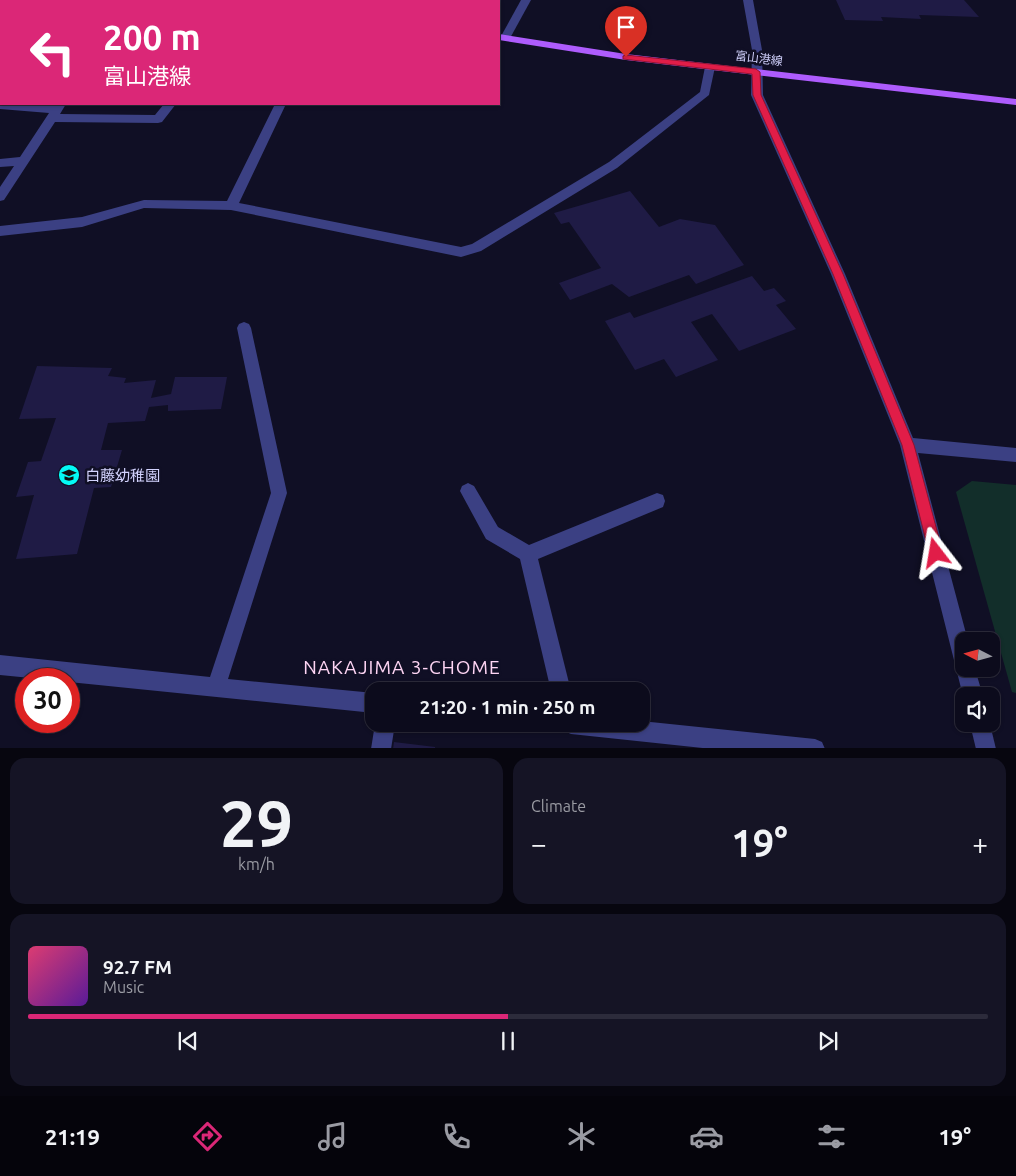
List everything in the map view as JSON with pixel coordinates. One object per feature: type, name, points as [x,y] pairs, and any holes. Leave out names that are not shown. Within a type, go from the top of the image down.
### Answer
[{"type":"main road","name":"富山港線","points":[[502,38],[575,50],[710,67],[1016,102]]},
{"type":"street","points":[[502,38],[526,0]]},
{"type":"street","points":[[748,0],[757,50],[757,95],[838,274],[908,445],[956,632]]},
{"type":"street","points":[[0,231],[82,222],[144,204],[231,206],[461,252],[476,248],[613,164],[704,93],[710,67]]},
{"type":"street","points":[[0,105],[158,119],[169,105]]},
{"type":"street","points":[[231,206],[281,105]]},
{"type":"street","points":[[0,197],[57,111]]},
{"type":"street","points":[[0,163],[24,161]]},
{"type":"street","points":[[216,687],[279,493],[244,328]]},
{"type":"street","points":[[908,445],[1016,455]]},
{"type":"street","points":[[468,491],[492,533],[528,554],[559,682]]},
{"type":"street","points":[[528,554],[657,501]]},
{"type":"street","points":[[0,665],[365,702]]},
{"type":"street","points":[[381,748],[384,732]]},
{"type":"street","points":[[630,732],[711,743],[815,748]]},
{"type":"street","points":[[982,732],[986,748]]},
{"type":"green space","points":[[972,481],[1016,485],[1016,693],[1012,692],[1000,649],[1000,632],[995,632],[956,492]]},
{"type":"building","points":[[836,0],[964,0],[979,17],[919,15],[921,19],[881,17],[883,21],[845,20]]},
{"type":"building","points":[[630,191],[659,227],[680,219],[715,225],[744,265],[696,284],[689,275],[629,297],[612,284],[570,300],[559,283],[601,268],[569,222],[561,224],[554,213]]},
{"type":"building","points":[[752,276],[764,291],[774,288],[786,301],[776,305],[796,329],[739,351],[712,314],[691,322],[718,360],[676,377],[664,359],[635,370],[605,321],[630,312],[634,318]]},
{"type":"building","name":"白藤幼稚園","points":[[37,366],[112,368],[108,376],[126,378],[124,383],[156,380],[151,398],[171,394],[175,377],[227,377],[221,409],[168,411],[168,405],[149,407],[145,421],[108,423],[101,450],[122,450],[111,487],[94,488],[77,554],[16,559],[34,495],[16,497],[28,462],[41,461],[56,418],[19,419]]},
{"type":"building","points":[[394,742],[435,747],[435,748],[393,748]]},
{"type":"place","name":"白藤幼稚園","points":[[69,475]]},
{"type":"district","name":"NAKAJIMA 3-CHOME","points":[[402,667]]},
{"type":"route","points":[[626,57],[756,72],[757,95],[838,274],[908,445],[936,553]]}]
